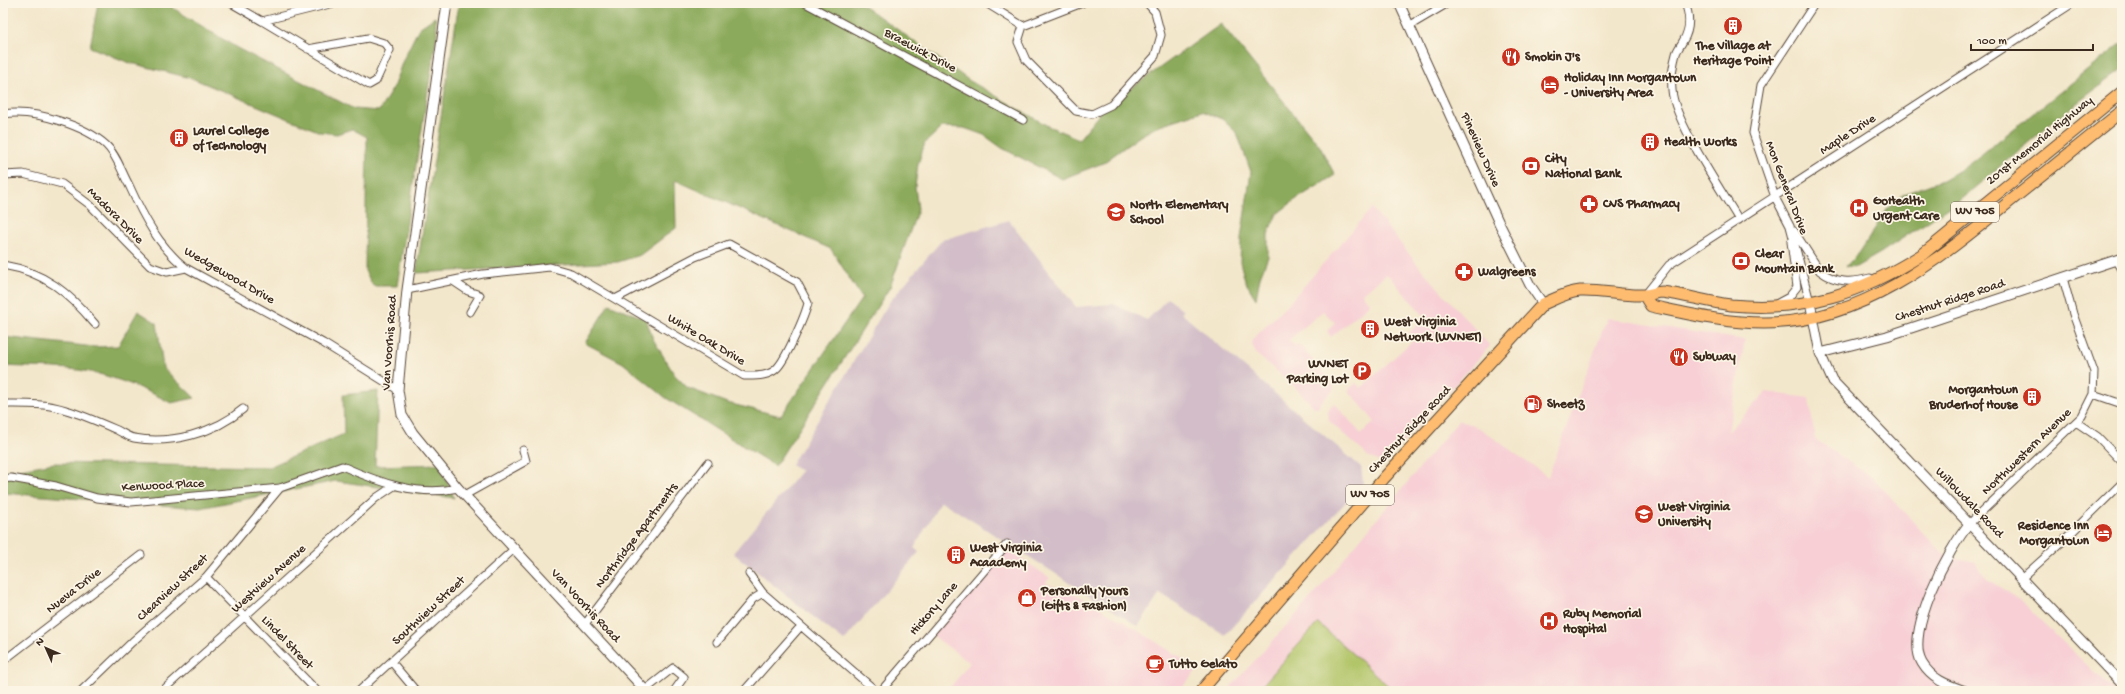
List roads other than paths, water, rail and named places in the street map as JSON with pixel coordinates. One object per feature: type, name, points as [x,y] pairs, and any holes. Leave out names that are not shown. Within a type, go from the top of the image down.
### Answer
[{"type":"main road","name":"201st Memorial Highway","points":[[1810,302],[1850,292],[1898,270],[1923,254],[2122,92]]},
{"type":"main road","name":"WV 705","points":[[1644,295],[1651,306],[1732,322],[1766,323],[1813,317],[1866,300],[1892,288],[1935,261],[2122,111]]},
{"type":"main road","name":"Chestnut Ridge Road","points":[[1201,691],[1385,477],[1543,304],[1565,294],[1579,291],[1644,295],[1660,292],[1730,305],[1771,305],[1810,302]]},
{"type":"street","points":[[231,3],[368,85],[376,81],[390,50],[384,43],[368,38],[308,49]]},
{"type":"street","points":[[262,21],[334,3]]},
{"type":"street","name":"Van Voorhis Road","points":[[446,3],[407,290],[398,390],[402,415],[413,434],[458,488],[646,690]]},
{"type":"street","name":"Braewick Drive","points":[[805,3],[1023,120]]},
{"type":"street","points":[[986,3],[1023,26]]},
{"type":"street","points":[[1023,26],[1082,3]]},
{"type":"street","points":[[1023,26],[1018,42],[1026,60],[1076,111],[1092,114],[1111,105],[1155,56],[1161,35],[1155,12],[1147,3]]},
{"type":"street","name":"Pineview Drive","points":[[1399,3],[1499,223],[1530,285],[1543,304]]},
{"type":"street","points":[[1409,26],[1448,3]]},
{"type":"street","points":[[1685,3],[1689,12],[1689,26],[1676,53],[1672,78],[1672,91],[1675,104],[1690,137],[1739,220]]},
{"type":"street","name":"Mon General Drive","points":[[1810,302],[1790,226],[1775,197],[1753,133],[1761,85],[1815,3]]},
{"type":"street","name":"Maple Drive","points":[[1644,295],[1669,265],[1775,197],[1978,62],[2073,3]]},
{"type":"street","name":"Wedgewood Drive","points":[[3,114],[22,113],[53,118],[90,134],[106,146],[114,156],[140,208],[161,242],[174,259],[186,268],[323,343],[398,390]]},
{"type":"street","name":"Madora Drive","points":[[3,175],[23,174],[62,184],[90,205],[150,266],[167,272],[186,268]]},
{"type":"street","points":[[1790,226],[1820,271],[1833,280],[1858,281],[1898,270]]},
{"type":"street","points":[[1771,305],[1789,297],[1797,287],[1791,246],[1790,226]]},
{"type":"street","name":"White Oak Drive","points":[[407,290],[483,274],[550,267],[571,273],[744,376],[760,376],[776,369],[804,317],[808,303],[797,282],[729,244],[695,257],[615,299]]},
{"type":"street","points":[[2119,259],[2122,271]]},
{"type":"street","name":"Chestnut Ridge Road","points":[[1820,354],[1887,336],[2119,259]]},
{"type":"street","points":[[3,265],[17,267],[43,277],[58,287],[81,308],[95,324]]},
{"type":"street","name":"Northwestern Avenue","points":[[1970,523],[2082,416],[2093,394],[2094,372],[2073,314],[2063,278]]},
{"type":"street","points":[[453,281],[468,291],[480,295],[470,312]]},
{"type":"street","points":[[1810,302],[1820,354]]},
{"type":"street","name":"Willowdale Road","points":[[1820,354],[1832,380],[2121,680]]},
{"type":"street","points":[[2093,394],[2122,404]]},
{"type":"street","points":[[3,404],[30,404],[55,407],[67,410],[132,438],[160,440],[190,435],[220,424],[233,417],[243,409]]},
{"type":"street","points":[[2076,422],[2098,437],[2122,462]]},
{"type":"street","points":[[465,495],[526,461],[523,450]]},
{"type":"street","name":"Northridge Apartments","points":[[585,624],[708,463]]},
{"type":"street","name":"Kenwood Place","points":[[3,479],[11,478],[41,483],[97,498],[132,502],[280,488],[342,466],[394,486],[440,491],[458,488]]},
{"type":"street","points":[[2022,578],[2062,542],[2122,483]]},
{"type":"street","name":"Westview Avenue","points":[[162,691],[376,498],[394,486]]},
{"type":"street","name":"Clearview Street","points":[[81,691],[206,577],[280,488]]},
{"type":"street","points":[[1965,691],[1945,684],[1933,676],[1922,663],[1917,646],[1917,634],[1926,606],[1958,536],[1970,523]]},
{"type":"street","name":"Hickory Lane","points":[[881,691],[1007,544]]},
{"type":"street","name":"Southview Street","points":[[359,691],[515,548]]},
{"type":"street","name":"Nueva Drive","points":[[3,661],[141,555]]},
{"type":"street","points":[[749,574],[763,593],[876,691]]},
{"type":"street","name":"Lindel Street","points":[[206,577],[317,691]]},
{"type":"street","points":[[717,642],[753,599],[763,593]]},
{"type":"street","points":[[744,691],[801,626]]},
{"type":"street","points":[[395,666],[416,691]]},
{"type":"street","points":[[646,690],[673,668],[684,677],[674,691]]},
{"type":"place","name":"The Village at Heritage Point","points":[[1733,26]]},
{"type":"place","name":"Smokin J's","points":[[1511,57]]},
{"type":"place","name":"Holiday Inn Morgantown - University Area","points":[[1550,85]]},
{"type":"place","name":"Laurel College of Technology","points":[[179,138]]},
{"type":"place","name":"Health Works","points":[[1650,142]]},
{"type":"place","name":"City National Bank","points":[[1531,166]]},
{"type":"place","name":"CVS Pharmacy","points":[[1589,204]]},
{"type":"place","name":"GoHealth Urgent Care","points":[[1859,208]]},
{"type":"place","name":"North Elementary School","points":[[1116,212]]},
{"type":"place","name":"Clear Mountain Bank","points":[[1741,261]]},
{"type":"place","name":"Walgreens","points":[[1464,272]]},
{"type":"place","name":"West Virginia Network (WVNET)","points":[[1370,329]]},
{"type":"place","name":"Subway","points":[[1679,357]]},
{"type":"place","name":"WVNET Parking Lot","points":[[1362,371]]},
{"type":"place","name":"Morgantown Bruderhof House","points":[[2032,397]]},
{"type":"place","name":"Sheetz","points":[[1533,404]]},
{"type":"place","name":"West Virginia University","points":[[1644,514]]},
{"type":"place","name":"Residence Inn Morgantown","points":[[2103,533]]},
{"type":"place","name":"West Virginia Acaademy","points":[[956,555]]},
{"type":"place","name":"Personally Yours (Gifts & Fashion)","points":[[1027,598]]},
{"type":"place","name":"Ruby Memorial Hospital","points":[[1549,621]]},
{"type":"place","name":"Tutto Gelato","points":[[1155,664]]}]
